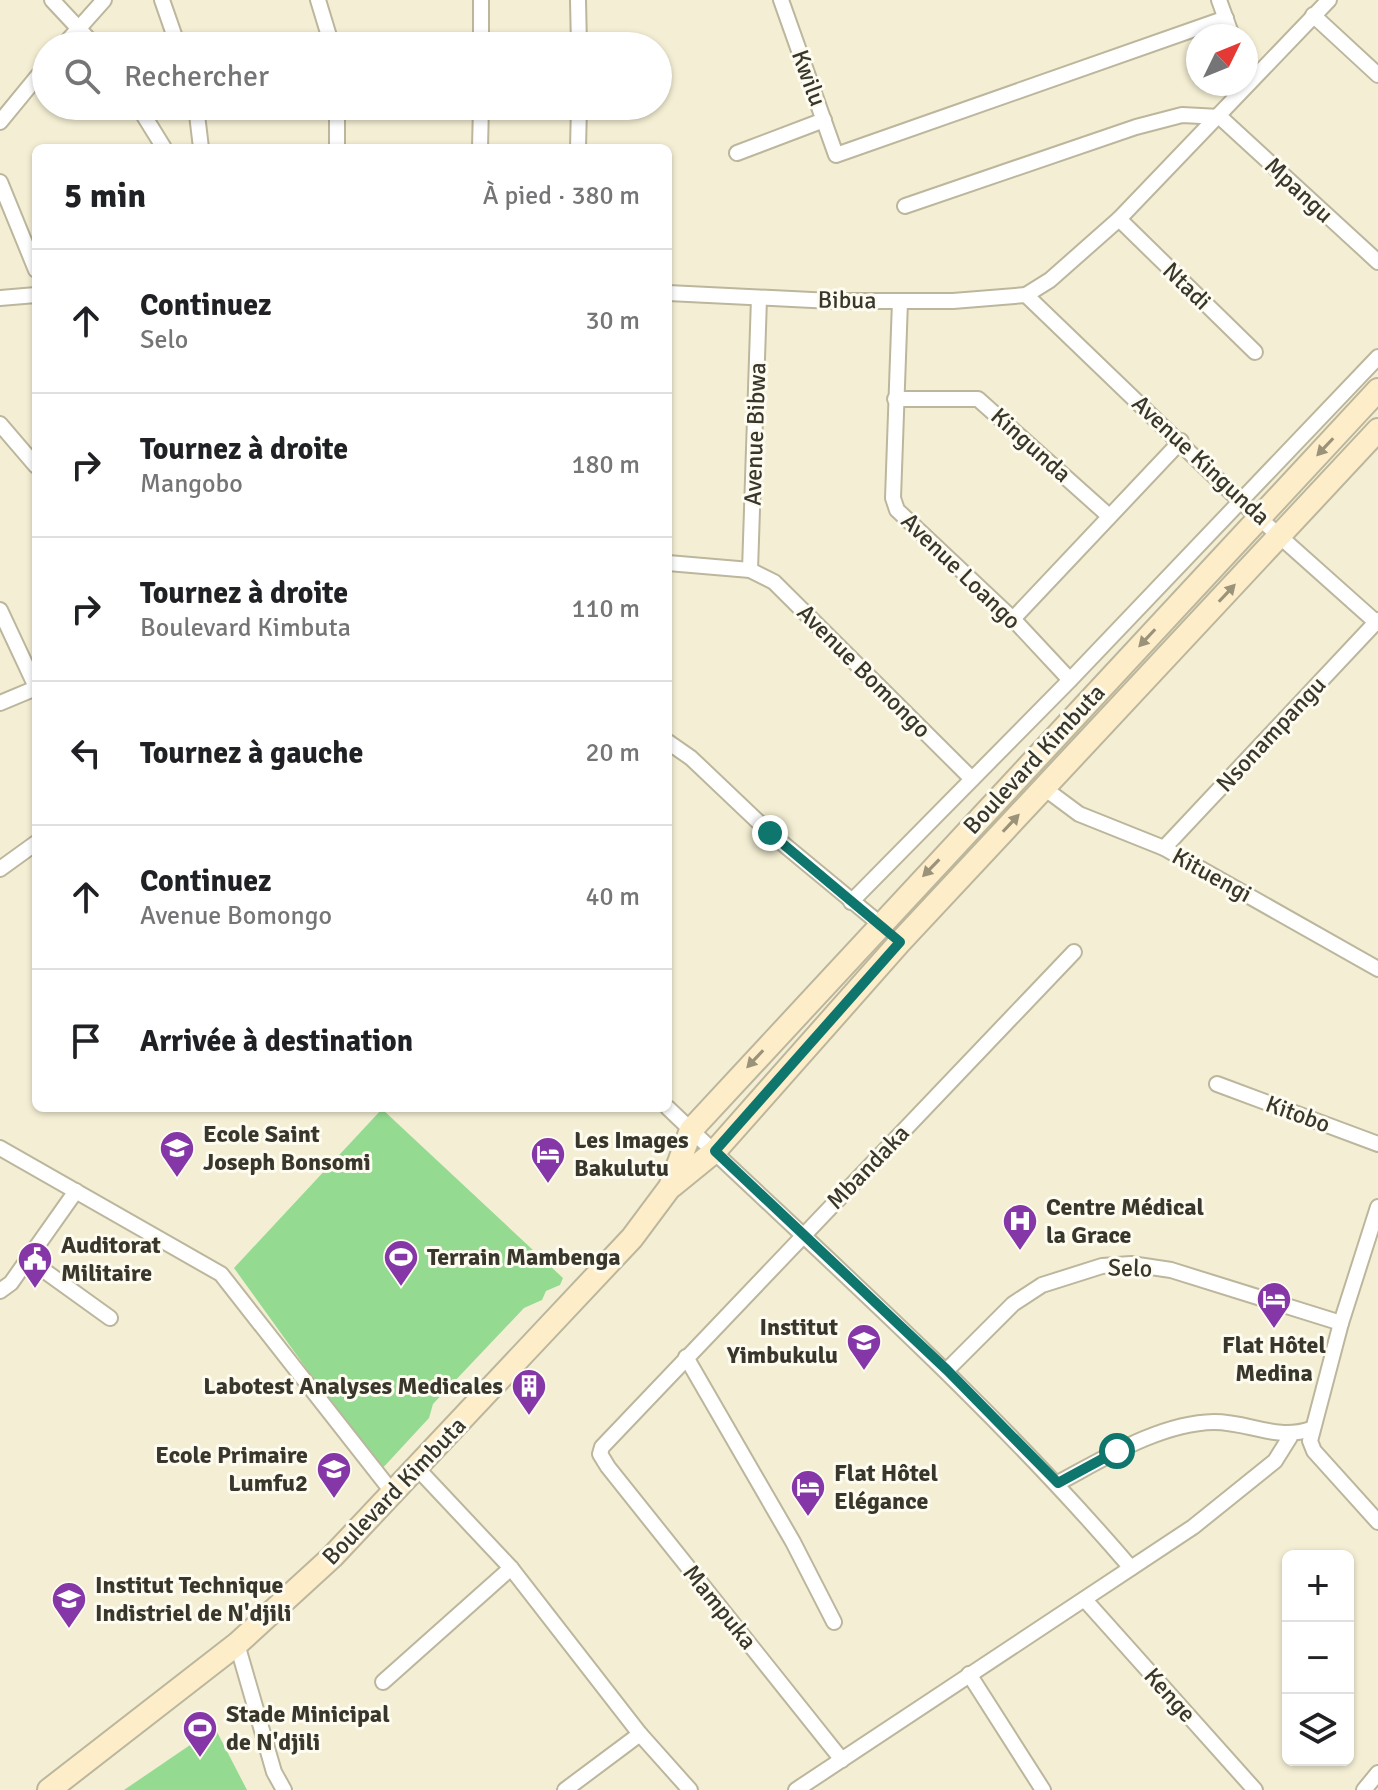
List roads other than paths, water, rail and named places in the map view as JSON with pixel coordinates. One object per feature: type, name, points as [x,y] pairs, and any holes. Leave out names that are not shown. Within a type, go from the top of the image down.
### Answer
[{"type":"street","points":[[52,0],[84,32]]},
{"type":"street","points":[[74,32],[104,0]]},
{"type":"street","points":[[162,0],[173,32]]},
{"type":"street","points":[[318,0],[328,32]]},
{"type":"street","points":[[481,0],[481,32]]},
{"type":"street","points":[[578,0],[579,32]]},
{"type":"street","name":"Kwilu","points":[[781,0],[836,155],[1226,18]]},
{"type":"street","points":[[1219,0],[1228,24]]},
{"type":"street","points":[[1258,68],[1329,0]]},
{"type":"street","points":[[1313,15],[1378,75]]},
{"type":"street","points":[[0,122],[32,83]]},
{"type":"street","points":[[1026,295],[1050,280],[1119,219],[1220,117],[1235,96]]},
{"type":"street","points":[[905,206],[1136,127],[1182,115],[1220,117]]},
{"type":"street","name":"Mpangu","points":[[1220,117],[1378,262]]},
{"type":"street","points":[[147,120],[162,144]]},
{"type":"street","points":[[198,120],[201,144]]},
{"type":"street","points":[[337,120],[337,144]]},
{"type":"street","points":[[480,144],[481,120]]},
{"type":"street","points":[[578,144],[579,120]]},
{"type":"street","points":[[737,153],[824,120]]},
{"type":"street","points":[[0,182],[32,260]]},
{"type":"street","name":"Ntadi","points":[[1119,219],[1255,352]]},
{"type":"street","name":"Bibua","points":[[672,293],[900,301],[993,299],[1026,295]]},
{"type":"street","points":[[0,298],[32,295]]},
{"type":"street","name":"Avenue Kingunda","points":[[1026,295],[1239,500],[1377,622]]},
{"type":"street","name":"Avenue Bibwa","points":[[750,570],[759,298]]},
{"type":"street","name":"Avenue Loango","points":[[900,301],[893,498],[897,510],[1070,680]]},
{"type":"street","points":[[851,902],[1070,680],[1378,357]]},
{"type":"street","name":"Boulevard Kimbuta","points":[[691,1130],[1378,390]]},
{"type":"street","name":"Kingunda","points":[[895,399],[978,399],[1109,516]]},
{"type":"street","points":[[0,424],[32,461]]},
{"type":"street","name":"Boulevard Kimbuta","points":[[49,1790],[237,1644],[332,1557],[632,1238],[670,1187],[715,1151],[900,942],[1378,430]]},
{"type":"street","points":[[1012,620],[1181,441]]},
{"type":"street","points":[[672,563],[750,570]]},
{"type":"street","name":"Avenue Bomongo","points":[[750,570],[774,582],[972,779]]},
{"type":"street","points":[[0,610],[32,679]]},
{"type":"street","name":"Nsonampangu","points":[[1164,848],[1377,622]]},
{"type":"street","points":[[0,703],[32,690]]},
{"type":"street","points":[[672,745],[691,758],[900,942]]},
{"type":"street","name":"Kituengi","points":[[1044,788],[1079,814],[1164,848],[1378,969]]},
{"type":"street","points":[[0,869],[32,846]]},
{"type":"street","name":"Mbandaka","points":[[600,1454],[602,1447],[686,1357],[1074,952]]},
{"type":"street","name":"Kitobo","points":[[1217,1084],[1378,1144]]},
{"type":"street","points":[[672,1112],[947,1370],[1058,1483],[1131,1568]]},
{"type":"street","points":[[670,1187],[691,1130]]},
{"type":"street","points":[[0,1148],[221,1274],[393,1493]]},
{"type":"street","points":[[0,1291],[11,1283],[76,1191]]},
{"type":"street","points":[[1378,1207],[1311,1429],[1314,1451],[1378,1522]]},
{"type":"street","points":[[28,1259],[110,1318]]},
{"type":"street","name":"Selo","points":[[947,1370],[1013,1304],[1042,1285],[1102,1266],[1131,1264],[1171,1270],[1341,1323]]},
{"type":"street","points":[[686,1357],[793,1542],[834,1622]]},
{"type":"street","points":[[1058,1483],[1117,1451],[1187,1424],[1216,1422],[1290,1437],[1311,1429]]},
{"type":"street","points":[[796,1790],[969,1674],[1086,1601],[1193,1527],[1275,1461],[1290,1437]]},
{"type":"street","name":"Mampuka","points":[[600,1454],[842,1760]]},
{"type":"street","points":[[417,1468],[511,1568],[640,1734],[690,1790]]},
{"type":"street","points":[[383,1682],[511,1568]]},
{"type":"street","name":"Kenge","points":[[1086,1601],[1255,1790]]},
{"type":"street","points":[[237,1644],[274,1772],[284,1790]]},
{"type":"street","points":[[969,1674],[1043,1790]]},
{"type":"street","points":[[565,1790],[640,1734]]},
{"type":"street","points":[[1366,1789],[1378,1773]]},
{"type":"place","name":"Ecole Saint Joseph Bonsomi","points":[[177,1179]]},
{"type":"place","name":"Les Images Bakulutu","points":[[548,1185]]},
{"type":"place","name":"Centre Médical la Grace","points":[[1020,1252]]},
{"type":"place","name":"Terrain Mambenga","points":[[401,1288]]},
{"type":"place","name":"Auditorat Militaire","points":[[35,1290]]},
{"type":"place","name":"Flat Hôtel Medina","points":[[1274,1330]]},
{"type":"place","name":"Institut Yimbukulu","points":[[864,1372]]},
{"type":"place","name":"Labotest Analyses Medicales","points":[[529,1417]]},
{"type":"place","name":"Ecole Primaire Lumfu2","points":[[334,1500]]},
{"type":"place","name":"Flat Hôtel Elégance","points":[[808,1518]]},
{"type":"place","name":"Institut Technique Indistriel de N'djili","points":[[69,1630]]},
{"type":"place","name":"Stade Minicipal de N'djili","points":[[200,1759]]}]
